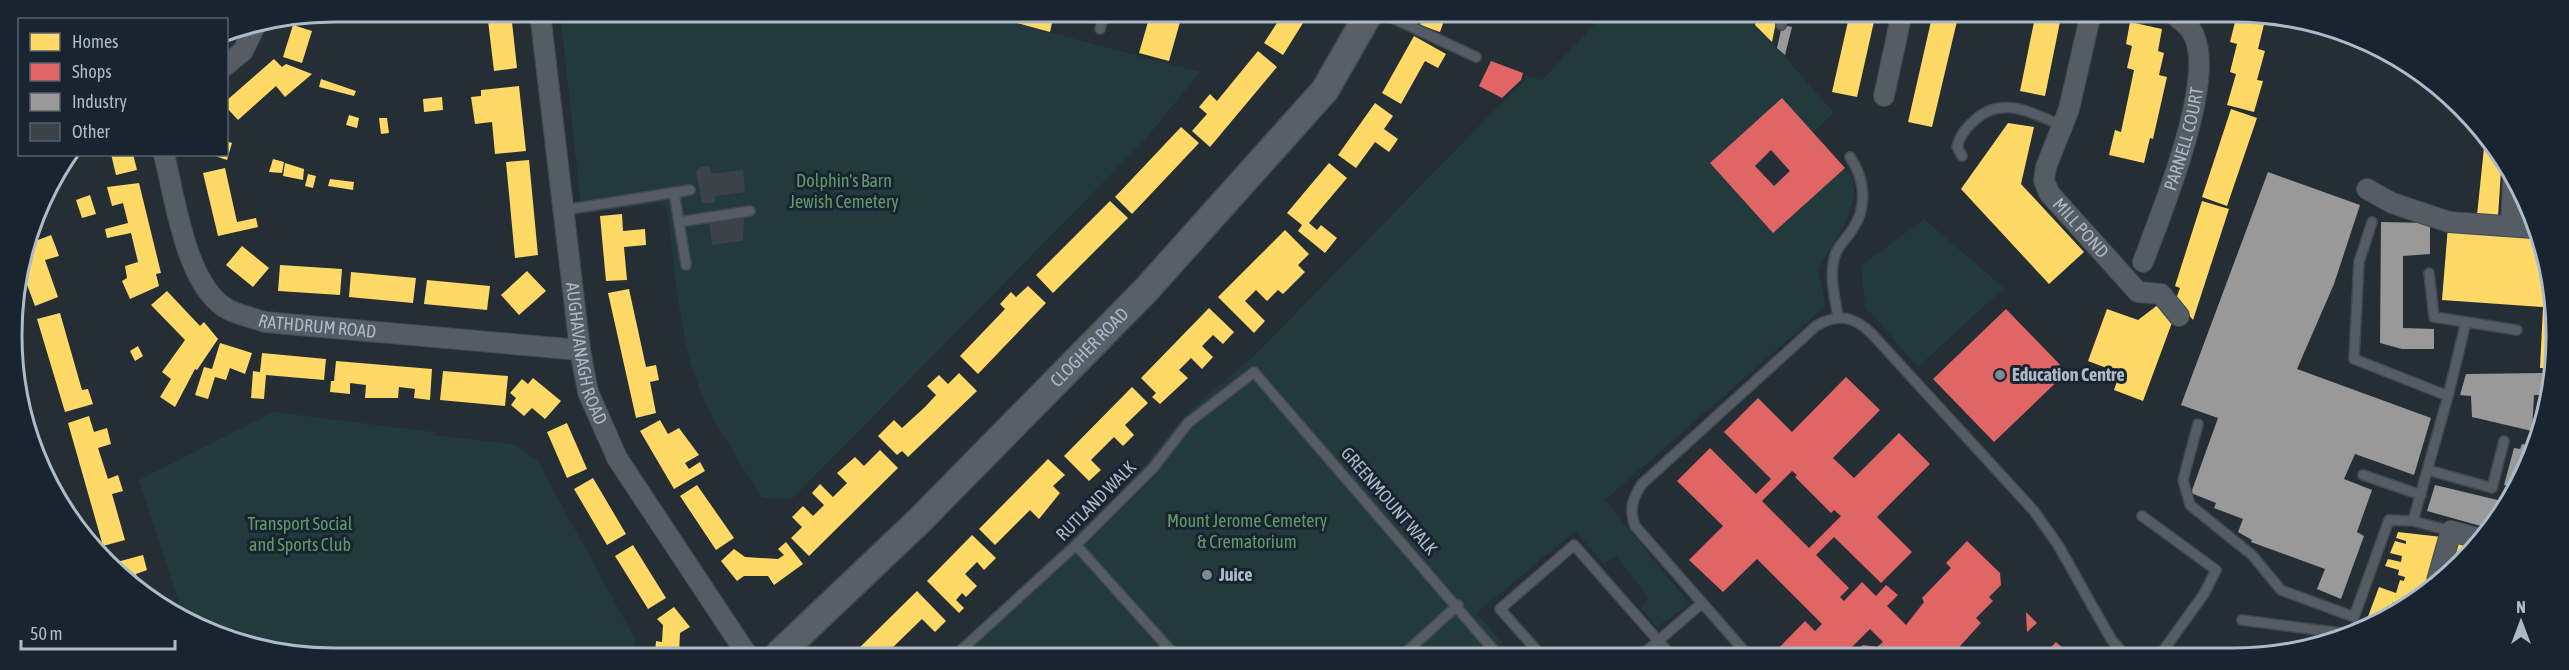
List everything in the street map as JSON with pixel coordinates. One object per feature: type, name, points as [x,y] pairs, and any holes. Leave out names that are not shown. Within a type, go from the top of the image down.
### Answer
[{"type":"street","name":"AUGHAVANAGH ROAD","points":[[541,22],[580,350],[588,392],[617,458],[743,648]]},
{"type":"street","name":"CLOGHER ROAD","points":[[785,648],[919,521],[1146,290],[1325,90],[1364,22]]},
{"type":"street","points":[[1884,96],[1900,22]]},
{"type":"street","name":"MILL POND","points":[[2089,22],[2066,118],[2046,167],[2044,180],[2049,193],[2138,292],[2161,294],[2178,316]]},
{"type":"street","name":"PARNELL COURT","points":[[2143,262],[2173,177],[2195,102],[2199,61],[2196,39],[2183,22]]},
{"type":"street","points":[[228,63],[243,51],[251,34]]},
{"type":"street","name":"RATHDRUM ROAD","points":[[165,156],[192,263],[206,288],[228,309],[265,322],[580,350]]},
{"type":"street","points":[[2367,189],[2392,203],[2449,222],[2527,227]]},
{"type":"street","points":[[2511,226],[2513,195]]},
{"type":"street","points":[[2441,569],[2451,531],[2472,537]]},
{"type":"lane","points":[[1100,28],[1102,22]]},
{"type":"lane","points":[[1401,22],[1476,57]]},
{"type":"lane","points":[[1962,156],[1957,147],[1959,137],[1966,127],[1983,112],[2001,106],[2066,118]]},
{"type":"lane","points":[[1838,317],[1833,264],[1836,252],[1857,222],[1863,193],[1863,181],[1850,157]]},
{"type":"lane","points":[[564,210],[690,190]]},
{"type":"lane","points":[[674,192],[686,265]]},
{"type":"lane","points":[[679,222],[750,211]]},
{"type":"lane","points":[[2372,222],[2360,262],[2354,358],[2448,396]]},
{"type":"lane","points":[[2429,273],[2434,317],[2517,330]]},
{"type":"lane","points":[[1743,648],[1635,526],[1631,514],[1633,497],[1642,484],[1816,326],[1828,319],[1838,317],[1860,321],[2034,511],[2058,545],[2111,639],[2119,648]]},
{"type":"lane","points":[[2414,521],[2466,322]]},
{"type":"lane","name":"RUTLAND WALK","points":[[963,648],[1076,545],[1153,468],[1188,423],[1254,372]]},
{"type":"lane","name":"GREENMOUNT WALK","points":[[1254,372],[1492,648]]},
{"type":"lane","points":[[2198,424],[2183,480],[2190,505],[2252,555],[2281,590],[2354,617],[2389,520],[2414,521],[2451,531]]},
{"type":"lane","points":[[2428,470],[2492,488],[2504,441]]},
{"type":"lane","points":[[2363,475],[2421,495]]},
{"type":"lane","points":[[2142,516],[2216,570],[2204,594],[2165,648]]},
{"type":"lane","points":[[1076,545],[1169,648]]},
{"type":"lane","points":[[1535,648],[1500,609],[1574,545],[1664,648]]},
{"type":"lane","points":[[1650,648],[1702,603]]},
{"type":"lane","points":[[1411,648],[1458,606]]},
{"type":"lane","points":[[2242,620],[2331,632]]},
{"type":"green space","name":"Dolphin's Barn Jewish Cemetery","points":[[561,22],[1010,22],[1200,72],[1144,141],[792,499],[762,498],[713,418],[700,390],[682,324],[667,208],[660,203],[582,214]]},
{"type":"green space","name":"Mount Jerome Cemetery & Crematorium","points":[[1596,22],[1754,22],[1834,113],[1813,132],[1780,100],[1710,163],[1773,233],[1845,168],[1852,180],[1854,192],[1852,205],[1847,219],[1818,269],[1826,306],[1605,500],[1690,604],[1657,627],[1641,608],[1649,598],[1616,556],[1604,564],[1575,531],[1477,613],[1506,648],[955,648],[1124,490],[1185,415],[1256,354],[1527,77],[1542,80]]},
{"type":"green space","points":[[1924,219],[2004,288],[1918,367],[1865,307],[1861,266]]},
{"type":"green space","name":"Transport Social and Sports Club","points":[[274,412],[513,444],[537,460],[635,639],[634,646],[631,648],[335,648],[294,645],[235,631],[180,607],[139,480]]},
{"type":"building: Homes","points":[[488,22],[512,22],[517,68],[494,71]]},
{"type":"building: Homes","points":[[1013,22],[1052,22],[1050,32]]},
{"type":"building: Homes","points":[[1148,22],[1180,22],[1169,61],[1139,53]]},
{"type":"building: Homes","points":[[1278,22],[1304,22],[1283,55],[1264,43]]},
{"type":"building: Homes","points":[[1421,22],[1444,22],[1440,32],[1420,25]]},
{"type":"building: Homes","points":[[1756,22],[1776,22],[1772,42],[1755,25]]},
{"type":"building: Homes","points":[[1848,22],[1874,22],[1857,97],[1832,92]]},
{"type":"building: Homes","points":[[1931,22],[1957,22],[1932,127],[1908,122]]},
{"type":"building: Homes","points":[[2034,22],[2060,22],[2045,96],[2020,91]]},
{"type":"building: Homes","points":[[2130,22],[2162,29],[2158,51],[2164,53],[2159,75],[2167,77],[2153,139],[2150,138],[2144,163],[2109,155],[2115,130],[2121,132],[2134,70],[2127,68],[2132,46],[2126,44]]},
{"type":"building: Homes","points":[[2235,22],[2264,24],[2258,49],[2265,51],[2257,80],[2263,81],[2254,112],[2227,105],[2236,74],[2230,72],[2237,44],[2230,42]]},
{"type":"building: Homes","points":[[293,25],[312,31],[302,63],[283,57]]},
{"type":"building: Homes","points":[[1414,36],[1446,54],[1438,68],[1425,61],[1401,104],[1382,93]]},
{"type":"building: Homes","points":[[1258,51],[1277,67],[1210,147],[1192,131],[1207,114],[1199,107],[1210,94],[1217,101]]},
{"type":"building: Homes","points":[[274,59],[282,67],[286,64],[312,74],[285,97],[276,86],[238,120],[228,109],[228,99]]},
{"type":"building: Homes","points":[[321,79],[356,91],[354,96],[319,87]]},
{"type":"building: Homes","points":[[519,86],[526,151],[495,154],[492,122],[475,124],[471,97],[481,96],[481,90]]},
{"type":"building: Homes","points":[[442,97],[443,110],[424,112],[423,99]]},
{"type":"building: Homes","points":[[1375,103],[1393,116],[1384,129],[1398,139],[1389,152],[1375,142],[1356,168],[1338,155]]},
{"type":"building: Homes","points":[[2231,109],[2257,118],[2227,206],[2202,197]]},
{"type":"building: Homes","points":[[349,115],[359,118],[357,128],[346,125]]},
{"type":"building: Homes","points":[[379,118],[387,118],[389,133],[381,134]]},
{"type":"building: Homes","points":[[2008,123],[2034,127],[2021,184],[2084,252],[2049,284],[1961,189]]},
{"type":"building: Homes","points":[[1181,127],[1199,143],[1132,214],[1115,197]]},
{"type":"building: Homes","points":[[228,142],[232,143],[227,160],[215,156],[228,156]]},
{"type":"building: Homes","points":[[2484,148],[2501,172],[2498,217],[2477,215]]},
{"type":"building: Homes","points":[[111,156],[134,156],[137,170],[116,175]]},
{"type":"building: Homes","points":[[273,159],[284,162],[282,173],[269,172]]},
{"type":"building: Homes","points":[[529,160],[538,255],[515,258],[506,162]]},
{"type":"building: Homes","points":[[285,163],[304,169],[303,180],[283,176]]},
{"type":"building: Homes","points":[[1329,163],[1347,178],[1309,223],[1317,230],[1321,225],[1337,238],[1325,253],[1298,231],[1302,225],[1287,213]]},
{"type":"building: Homes","points":[[225,168],[237,222],[256,218],[258,227],[218,236],[203,173]]},
{"type":"building: Homes","points":[[308,174],[316,176],[313,188],[305,186]]},
{"type":"building: Homes","points":[[330,179],[354,182],[353,190],[328,186]]},
{"type":"building: Homes","points":[[139,183],[161,273],[156,274],[159,286],[130,299],[122,281],[127,278],[125,266],[138,262],[131,233],[107,238],[105,229],[128,223],[123,203],[112,206],[107,187]]},
{"type":"building: Homes","points":[[90,195],[96,214],[82,218],[76,200]]},
{"type":"building: Homes","points":[[1110,201],[1128,218],[1053,293],[1036,275]]},
{"type":"building: Homes","points":[[2202,201],[2229,209],[2193,320],[2176,299],[2180,288],[2175,286]]},
{"type":"building: Homes","points":[[622,214],[623,231],[645,229],[646,245],[624,247],[627,280],[606,281],[600,216]]},
{"type":"building: Homes","points":[[2448,226],[2528,231],[2544,294],[2545,368],[2540,368],[2543,307],[2442,300]]},
{"type":"building: Homes","points":[[1285,230],[1309,254],[1298,265],[1305,272],[1283,294],[1278,290],[1267,301],[1256,290],[1245,301],[1265,321],[1254,333],[1218,297]]},
{"type":"building: Homes","points":[[51,235],[59,256],[45,260],[58,297],[35,306],[27,284],[33,254],[38,239]]},
{"type":"building: Homes","points":[[242,246],[269,268],[253,287],[226,265]]},
{"type":"building: Homes","points":[[280,265],[342,269],[340,295],[278,291]]},
{"type":"building: Homes","points":[[527,271],[546,291],[519,315],[501,295]]},
{"type":"building: Homes","points":[[351,272],[416,278],[413,303],[349,297]]},
{"type":"building: Homes","points":[[427,280],[490,286],[487,310],[424,304]]},
{"type":"building: Homes","points":[[1028,286],[1046,303],[978,374],[960,356],[1005,309],[1000,304],[1011,292],[1016,297]]},
{"type":"building: Homes","points":[[629,289],[646,367],[656,365],[659,380],[650,382],[656,413],[636,418],[608,293]]},
{"type":"building: Homes","points":[[167,291],[200,326],[204,322],[218,339],[197,370],[195,369],[175,407],[160,397],[171,379],[162,372],[185,340],[151,305]]},
{"type":"building: Homes","points":[[2159,304],[2173,320],[2143,401],[2114,390],[2120,373],[2088,361],[2107,309],[2138,320]]},
{"type":"building: Homes","points":[[1209,308],[1234,332],[1223,344],[1213,335],[1202,346],[1213,357],[1202,369],[1191,358],[1179,370],[1188,378],[1160,404],[1152,397],[1156,393],[1141,378]]},
{"type":"building: Homes","points":[[60,313],[82,390],[88,389],[93,404],[65,412],[37,319]]},
{"type":"building: Homes","points":[[220,343],[252,353],[245,374],[230,368],[226,380],[215,377],[208,399],[195,395],[204,367],[212,369]]},
{"type":"building: Homes","points":[[138,346],[143,356],[135,361],[130,351]]},
{"type":"building: Homes","points":[[262,353],[326,359],[324,380],[266,375],[264,399],[251,398],[253,371],[260,372]]},
{"type":"building: Homes","points":[[336,361],[432,369],[430,400],[414,398],[415,389],[399,387],[398,398],[365,398],[366,385],[350,383],[350,394],[330,392],[331,381],[334,381]]},
{"type":"building: Homes","points":[[443,371],[508,376],[505,406],[440,400]]},
{"type":"building: Homes","points":[[959,373],[977,391],[908,457],[902,451],[897,455],[878,436],[894,420],[902,428],[925,407],[936,395],[927,386],[939,375],[948,384]]},
{"type":"building: Homes","points":[[533,378],[561,401],[545,419],[532,408],[524,416],[511,405],[516,398],[510,393],[522,379],[528,384]]},
{"type":"building: Homes","points":[[1132,387],[1148,403],[1125,425],[1134,435],[1123,446],[1114,437],[1091,460],[1101,470],[1089,481],[1064,456]]},
{"type":"building: Homes","points":[[89,416],[94,432],[107,428],[111,444],[98,448],[108,479],[118,475],[123,491],[112,494],[125,540],[104,546],[102,543],[68,423]]},
{"type":"building: Homes","points":[[660,420],[668,434],[679,428],[699,455],[685,463],[689,469],[700,462],[705,471],[674,489],[640,431]]},
{"type":"building: Homes","points":[[567,423],[587,469],[567,478],[547,432]]},
{"type":"building: Homes","points":[[880,450],[898,468],[809,556],[791,538],[802,527],[792,517],[803,506],[813,516],[824,505],[812,493],[820,484],[833,497],[847,483],[837,473],[855,457],[864,466]]},
{"type":"building: Homes","points":[[1048,459],[1065,475],[1053,486],[1060,493],[1039,519],[1030,510],[995,545],[979,529]]},
{"type":"building: Homes","points":[[593,478],[626,534],[607,545],[574,489]]},
{"type":"building: Homes","points":[[697,485],[734,538],[716,550],[680,496]]},
{"type":"building: Homes","points":[[2398,532],[2442,537],[2431,577],[2408,595],[2368,617],[2379,587],[2396,593],[2400,580],[2404,581],[2405,577],[2398,575],[2399,570],[2385,566],[2388,559],[2401,562],[2402,556],[2390,553],[2395,541],[2406,544],[2406,541],[2396,538]]},
{"type":"building: Homes","points":[[972,535],[996,558],[984,570],[977,562],[965,574],[977,586],[966,597],[962,593],[956,600],[964,608],[959,613],[927,581]]},
{"type":"building: Homes","points":[[786,542],[803,564],[774,585],[768,576],[744,576],[737,581],[721,561],[734,549],[745,557],[778,559],[784,555],[778,549]]},
{"type":"building: Homes","points":[[2453,542],[2465,545],[2455,556],[2448,562]]},
{"type":"building: Homes","points":[[633,545],[666,598],[648,609],[615,556]]},
{"type":"building: Homes","points":[[143,555],[147,570],[136,574],[137,576],[120,561]]},
{"type":"building: Homes","points":[[917,591],[946,621],[935,632],[922,619],[892,648],[859,648]]},
{"type":"building: Homes","points":[[674,607],[690,627],[680,633],[679,648],[655,648],[656,641],[662,642],[663,625],[657,619]]},
{"type":"building: Shops","points":[[1491,61],[1523,73],[1521,80],[1502,98],[1479,86]]},
{"type":"building: Shops","points":[[1782,98],[1845,168],[1773,233],[1710,163]],"holes":[[[1771,150],[1790,171],[1774,186],[1755,166]]]},
{"type":"building: Shops","name":"Education Centre","points":[[2006,309],[2067,372],[1994,442],[1933,379]]},
{"type":"building: Shops","points":[[1846,377],[1880,410],[1833,458],[1854,478],[1899,433],[1930,464],[1877,517],[1912,552],[1881,583],[1834,537],[1816,555],[1849,588],[1840,597],[1844,601],[1862,582],[1876,596],[1886,585],[1898,595],[1887,606],[1906,625],[1924,602],[1922,598],[1951,568],[1946,563],[1967,541],[2000,573],[2001,585],[1989,597],[1993,601],[1976,618],[1981,623],[1958,648],[1860,648],[1863,645],[1877,647],[1883,642],[1870,629],[1851,648],[1779,648],[1805,621],[1815,631],[1822,624],[1757,559],[1723,592],[1689,560],[1723,526],[1677,481],[1710,448],[1756,494],[1771,479],[1724,432],[1758,398],[1792,432]],"holes":[[[1792,471],[1797,475],[1795,477],[1831,513],[1834,510],[1841,516],[1809,548],[1762,501]]]},
{"type":"building: Shops","points":[[2026,612],[2037,623],[2027,632]]},
{"type":"building: Shops","points":[[2056,642],[2063,648],[2050,648]]},
{"type":"building: Industry","points":[[1788,26],[1792,27],[1785,55],[1777,48],[1781,30]]},
{"type":"building: Industry","points":[[2268,172],[2360,205],[2334,284],[2297,369],[2431,418],[2414,475],[2355,454],[2344,479],[2372,490],[2357,532],[2364,536],[2341,599],[2317,589],[2325,569],[2251,542],[2252,540],[2238,532],[2243,519],[2214,508],[2216,503],[2191,493],[2218,418],[2181,405]]},
{"type":"building: Industry","points":[[2381,222],[2430,223],[2430,254],[2403,256],[2403,328],[2434,329],[2434,349],[2402,349],[2380,343]]},
{"type":"building: Industry","points":[[2544,373],[2540,395],[2534,395],[2531,431],[2472,417],[2471,396],[2460,395],[2466,374]]},
{"type":"building: Industry","points":[[2522,444],[2527,445],[2523,455],[2508,486],[2504,485],[2514,448],[2520,449]]},
{"type":"building: Industry","points":[[2435,485],[2499,500],[2481,526],[2427,511]]},
{"type":"building: Other","points":[[710,166],[711,174],[743,170],[745,192],[715,196],[715,203],[702,203],[696,172],[700,167]]},
{"type":"building: Other","points":[[744,216],[743,241],[712,245],[709,221]]},
{"type":"place","name":"Education Centre","points":[[2000,375]]},
{"type":"place","name":"Juice","points":[[1207,575]]}]
